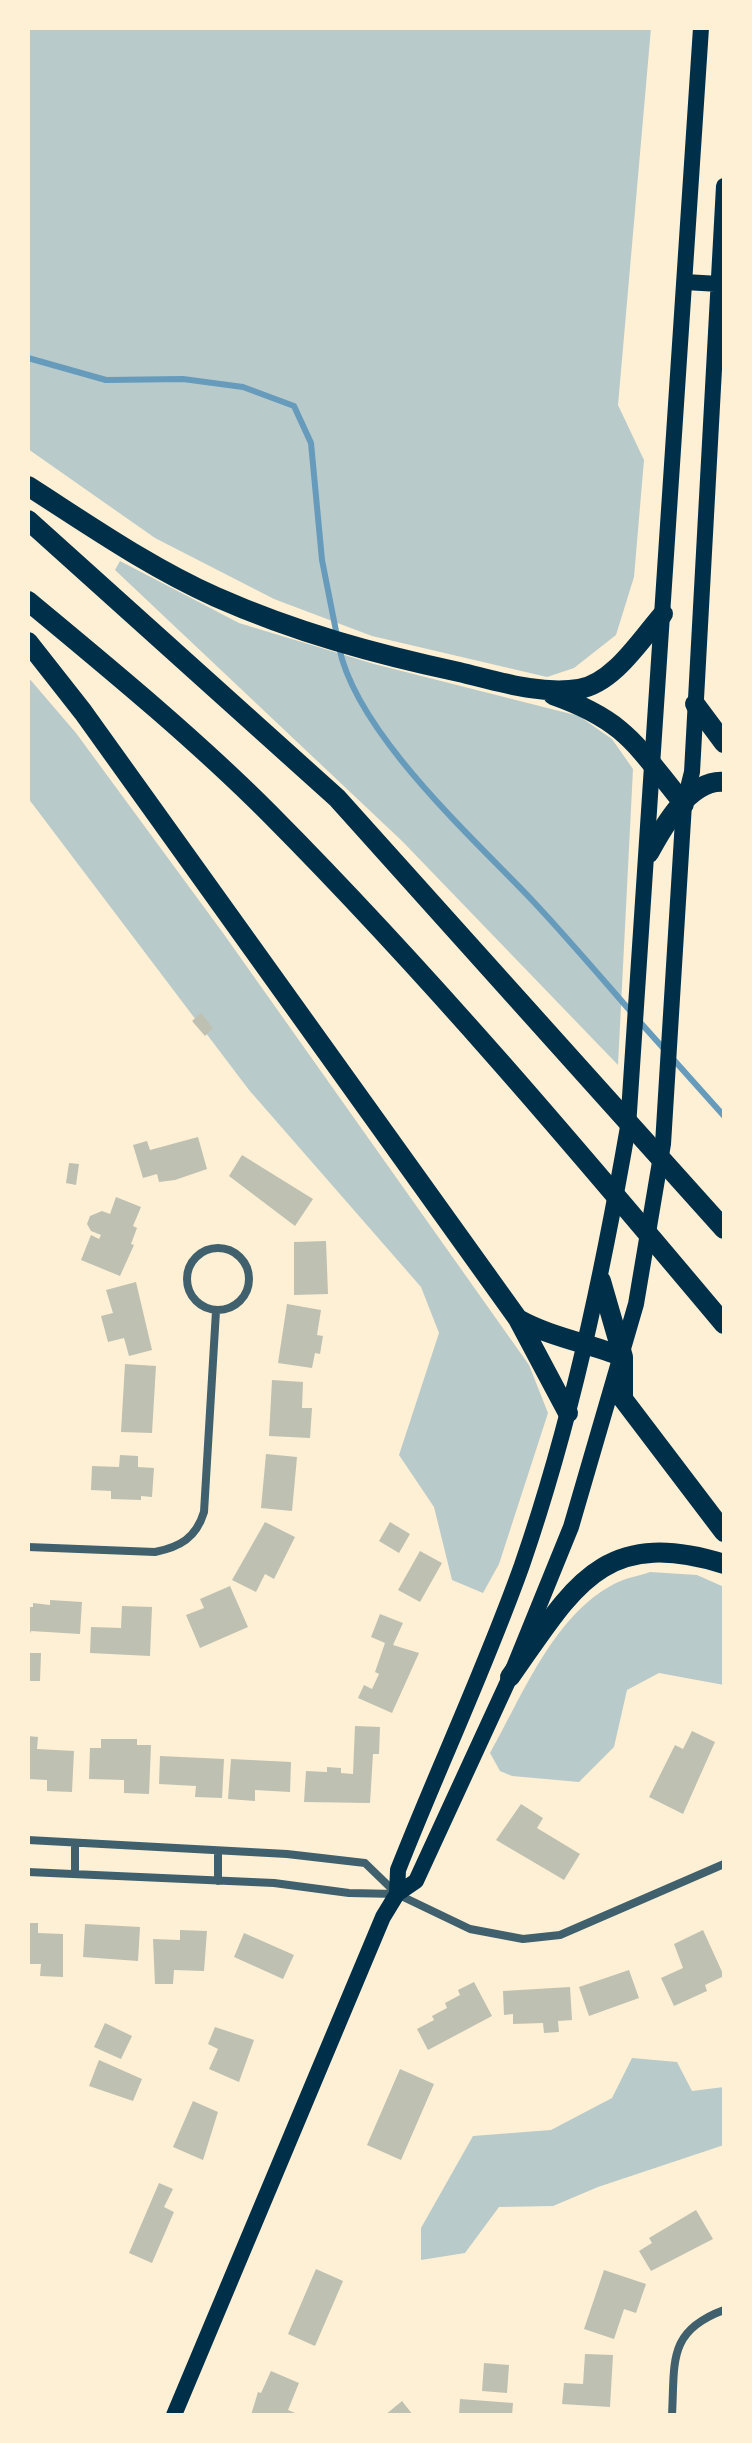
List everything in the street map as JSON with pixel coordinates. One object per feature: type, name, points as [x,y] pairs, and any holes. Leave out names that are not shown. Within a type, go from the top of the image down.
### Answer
[{"type":"highway","points":[[28,486],[130,552],[214,596],[280,623],[409,662],[535,689],[607,718],[630,736],[684,804]]},
{"type":"highway","points":[[28,520],[337,798],[724,1229]]},
{"type":"highway","points":[[28,601],[149,703],[267,811],[378,926],[496,1053],[724,1324]]},
{"type":"highway","points":[[535,689],[580,689],[604,678],[663,614]]},
{"type":"highway","points":[[28,642],[83,712],[518,1319],[568,1413]]},
{"type":"highway","points":[[695,704],[724,743]]},
{"type":"highway","points":[[649,853],[664,826],[698,788],[715,781],[724,782]]},
{"type":"highway","points":[[601,1281],[623,1357],[623,1399],[724,1532]]},
{"type":"highway","points":[[518,1319],[541,1332],[585,1341],[623,1357]]},
{"type":"highway","points":[[508,1680],[572,1590],[613,1562],[648,1550],[692,1554],[724,1564]]},
{"type":"main road","points":[[397,1894],[398,1870],[481,1672],[522,1564],[568,1413],[601,1281],[628,1127],[649,853],[701,28]]},
{"type":"main road","points":[[174,2415],[383,1917],[397,1894],[416,1881],[508,1680],[571,1527],[623,1357],[636,1304],[663,1144],[684,804],[692,772],[724,186]]},
{"type":"main road","points":[[685,282],[719,284]]},
{"type":"main road","points":[[481,1672],[508,1680]]},
{"type":"street","points":[[220,1247],[240,1256],[247,1265],[249,1287],[237,1305],[216,1311],[198,1303],[191,1296],[186,1277],[194,1258],[210,1248],[220,1247]]},
{"type":"street","points":[[28,1547],[163,1550],[185,1542],[194,1534],[204,1512],[216,1311]]},
{"type":"street","points":[[28,1840],[365,1863],[397,1894],[470,1929],[523,1939],[560,1935],[724,1864]]},
{"type":"street","points":[[75,1843],[75,1874]]},
{"type":"street","points":[[218,1851],[218,1881]]},
{"type":"street","points":[[28,1872],[397,1894]]},
{"type":"street","points":[[672,2415],[675,2361],[680,2339],[699,2320],[724,2310]]},
{"type":"shaded area","points":[[28,28],[651,28],[618,405],[644,460],[634,577],[616,635],[574,668],[547,677],[372,636],[274,599],[155,538],[28,449]]},
{"type":"shaded area","points":[[120,561],[239,623],[374,664],[579,716],[612,739],[633,769],[618,1065],[402,841],[115,570]]},
{"type":"shaded area","points":[[28,677],[76,733],[223,933],[529,1365],[548,1413],[499,1564],[483,1593],[452,1580],[434,1507],[399,1455],[439,1333],[421,1287],[249,1090],[28,798]]},
{"type":"shaded area","points":[[650,1572],[697,1575],[724,1587],[724,1685],[659,1673],[627,1690],[614,1747],[579,1782],[512,1776],[500,1771],[490,1753],[557,1636],[593,1598],[618,1582]]},
{"type":"shaded area","points":[[632,2058],[677,2062],[692,2091],[724,2087],[724,2145],[598,2187],[553,2206],[499,2207],[465,2253],[421,2260],[421,2228],[473,2136],[551,2130],[612,2098]]},
{"type":"building","points":[[201,1013],[213,1028],[205,1036],[192,1021]]},
{"type":"building","points":[[198,1137],[207,1169],[175,1180],[159,1182],[157,1174],[143,1178],[133,1145],[147,1141],[150,1150]]},
{"type":"building","points":[[242,1155],[313,1199],[295,1226],[229,1176]]},
{"type":"building","points":[[69,1163],[79,1164],[76,1185],[66,1183]]},
{"type":"building","points":[[116,1197],[141,1207],[133,1226],[137,1228],[131,1244],[134,1245],[120,1276],[81,1260],[91,1235],[99,1239],[101,1235],[91,1231],[87,1224],[90,1216],[102,1211],[110,1214]]},
{"type":"building","points":[[326,1241],[328,1294],[294,1295],[294,1242]]},
{"type":"building","points":[[136,1282],[152,1350],[129,1356],[124,1338],[108,1342],[101,1316],[113,1313],[106,1290]]},
{"type":"building","points":[[287,1304],[321,1310],[317,1335],[323,1336],[320,1354],[315,1353],[312,1368],[278,1363]]},
{"type":"building","points":[[125,1364],[156,1366],[152,1433],[121,1432]]},
{"type":"building","points":[[272,1380],[303,1382],[302,1408],[312,1408],[310,1438],[269,1436]]},
{"type":"building","points":[[266,1454],[297,1457],[292,1511],[261,1508]]},
{"type":"building","points":[[120,1455],[138,1456],[138,1467],[154,1468],[152,1497],[141,1496],[141,1500],[111,1499],[111,1491],[91,1490],[92,1466],[119,1467]]},
{"type":"building","points":[[265,1522],[295,1537],[274,1579],[265,1574],[256,1592],[232,1580]]},
{"type":"building","points":[[390,1522],[410,1534],[399,1553],[379,1541]]},
{"type":"building","points":[[420,1551],[442,1563],[420,1602],[398,1590]]},
{"type":"building","points":[[230,1586],[248,1627],[200,1648],[186,1615],[204,1608],[200,1599]]},
{"type":"building","points":[[50,1600],[82,1602],[80,1634],[31,1631],[28,1639],[28,1607],[33,1607],[33,1603],[50,1605]]},
{"type":"building","points":[[122,1606],[152,1607],[150,1656],[90,1653],[91,1627],[121,1628]]},
{"type":"building","points":[[380,1614],[403,1623],[393,1645],[419,1653],[392,1713],[358,1698],[364,1685],[372,1689],[379,1674],[375,1672],[385,1643],[371,1637]]},
{"type":"building","points":[[28,1653],[41,1653],[40,1681],[28,1681]]},
{"type":"building","points":[[355,1726],[380,1727],[379,1754],[373,1754],[370,1803],[304,1802],[306,1771],[327,1772],[327,1767],[341,1768],[341,1773],[353,1774]]},
{"type":"building","points":[[692,1731],[715,1742],[683,1814],[649,1797],[675,1745],[683,1749]]},
{"type":"building","points":[[28,1736],[38,1737],[37,1749],[74,1751],[72,1792],[47,1791],[47,1780],[28,1779]]},
{"type":"building","points":[[101,1739],[137,1739],[137,1745],[151,1745],[149,1794],[124,1793],[124,1780],[89,1779],[90,1748],[101,1748]]},
{"type":"building","points":[[160,1756],[224,1759],[222,1798],[195,1797],[196,1786],[159,1784]]},
{"type":"building","points":[[231,1759],[291,1762],[290,1792],[255,1790],[255,1801],[228,1799]]},
{"type":"building","points":[[521,1804],[543,1818],[537,1828],[580,1854],[564,1880],[496,1840]]},
{"type":"building","points":[[28,1923],[38,1923],[38,1933],[63,1934],[63,1977],[40,1976],[41,1964],[28,1964]]},
{"type":"building","points":[[85,1924],[140,1927],[138,1961],[83,1957]]},
{"type":"building","points":[[180,1930],[207,1931],[204,1971],[174,1970],[173,1984],[155,1984],[153,1939],[180,1940]]},
{"type":"building","points":[[703,1930],[724,1976],[705,1985],[707,1991],[674,2006],[661,1978],[683,1968],[674,1944]]},
{"type":"building","points":[[244,1933],[294,1955],[283,1979],[234,1957]]},
{"type":"building","points":[[629,1970],[639,1998],[589,2016],[579,1987]]},
{"type":"building","points":[[474,1982],[492,2016],[428,2050],[417,2029],[447,2008],[445,2003],[460,1995],[458,1990]]},
{"type":"building","points":[[570,1987],[572,2020],[558,2021],[559,2032],[544,2033],[543,2023],[513,2024],[513,2014],[504,2015],[503,1991]]},
{"type":"building","points":[[105,2023],[132,2036],[121,2059],[94,2047]]},
{"type":"building","points":[[215,2027],[254,2040],[239,2082],[209,2069],[218,2049],[208,2044]]},
{"type":"building","points":[[99,2060],[142,2079],[133,2101],[89,2086]]},
{"type":"building","points":[[400,2069],[434,2084],[401,2160],[367,2145]]},
{"type":"building","points":[[193,2101],[218,2112],[203,2160],[173,2147]]},
{"type":"building","points":[[159,2183],[173,2189],[164,2207],[174,2212],[152,2263],[129,2253]]},
{"type":"building","points":[[696,2210],[713,2239],[651,2271],[639,2251],[652,2243],[649,2238]]},
{"type":"building","points":[[316,2269],[343,2281],[315,2346],[288,2334]]},
{"type":"building","points":[[604,2270],[646,2284],[636,2313],[624,2309],[614,2339],[584,2329]]},
{"type":"building","points":[[585,2354],[613,2355],[610,2407],[562,2404],[564,2383],[583,2384]]},
{"type":"building","points":[[484,2363],[509,2365],[507,2393],[482,2391]]},
{"type":"building","points":[[271,2371],[299,2383],[288,2410],[300,2415],[251,2415],[258,2392],[261,2393]]},
{"type":"building","points":[[460,2399],[513,2403],[512,2415],[459,2415]]},
{"type":"building","points":[[402,2401],[413,2415],[385,2415]]},
{"type":"waterway","points":[[28,358],[106,380],[183,379],[243,387],[294,406],[311,443],[322,560],[337,636]]},
{"type":"waterway","points":[[339,647],[350,680],[368,713],[418,781],[543,912],[632,1013]]},
{"type":"waterway","points":[[639,1021],[724,1116]]}]
